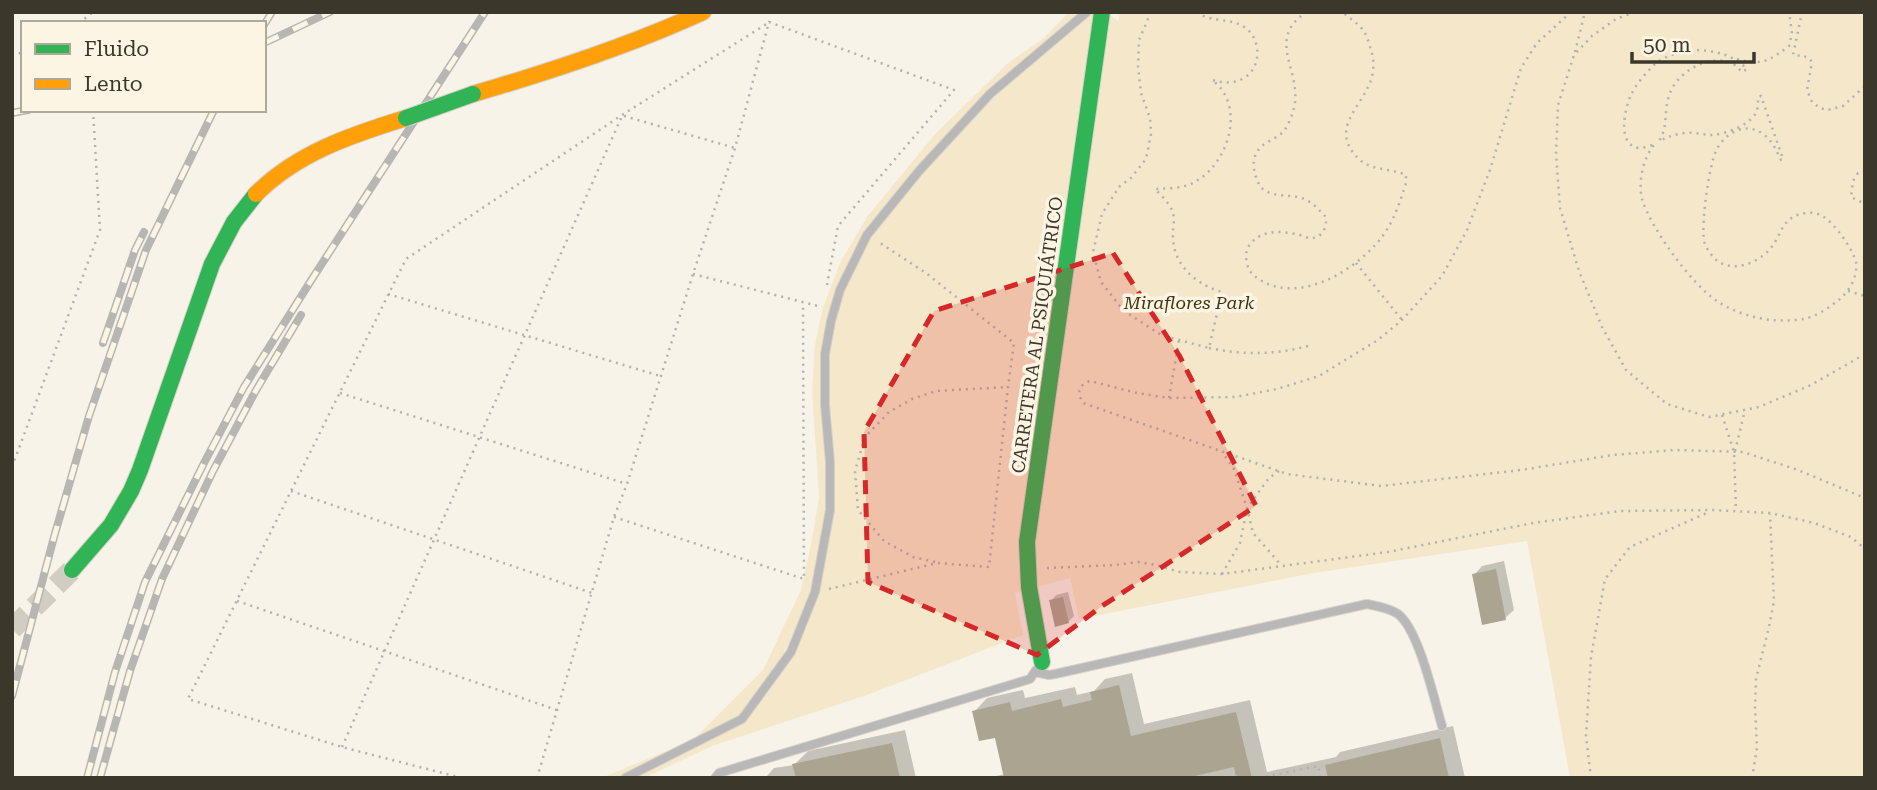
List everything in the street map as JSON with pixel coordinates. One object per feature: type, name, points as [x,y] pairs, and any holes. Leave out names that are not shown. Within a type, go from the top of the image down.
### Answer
[{"type":"street","points":[[72,570],[111,525],[131,491],[212,264],[249,201],[270,181],[293,162],[336,143],[473,94],[601,54],[675,26],[703,12]]},
{"type":"street","name":"CARRETERA AL PSIQUIÁTRICO","points":[[1039,667],[1026,567],[1027,542],[1102,12]]},
{"type":"lane","points":[[625,778],[742,719],[791,652],[816,592],[830,510],[825,354],[840,290],[867,235],[919,171],[990,94],[1087,12]]},
{"type":"lane","points":[[715,778],[719,773],[1030,679],[1039,667],[1049,675],[1055,674],[1367,604],[1398,614],[1407,624],[1416,643],[1442,726]]},
{"type":"path","points":[[1151,12],[1139,40],[1138,67],[1151,134],[1146,159],[1119,187],[1102,214],[1094,252],[1101,282],[1123,310],[1161,335],[1245,354],[1279,352],[1308,346]]},
{"type":"path","points":[[1197,12],[1210,19],[1231,20],[1242,25],[1256,40],[1257,48],[1256,63],[1246,77],[1229,83],[1212,80],[1222,90],[1231,122],[1227,142],[1218,162],[1198,180],[1188,185],[1154,189],[1165,199],[1172,211],[1172,241],[1180,261],[1196,280],[1208,288],[1222,292],[1209,348]]},
{"type":"path","points":[[1307,12],[1291,26],[1287,36],[1287,58],[1296,88],[1294,110],[1282,132],[1257,151],[1254,169],[1262,189],[1303,198],[1317,208],[1325,216],[1324,231],[1311,238],[1286,233],[1263,233],[1248,246],[1246,254],[1251,273],[1258,279],[1273,286],[1294,289],[1313,286],[1333,277],[1376,245],[1389,228],[1406,183],[1406,176],[1393,170],[1377,169],[1362,161],[1354,153],[1348,140],[1346,128],[1349,117],[1369,87],[1373,58],[1364,31],[1343,12]]},
{"type":"path","points":[[1571,12],[1536,43],[1521,68],[1490,170],[1467,230],[1442,276],[1402,320],[1378,340],[1319,376],[1277,389],[1236,397],[1169,398],[1090,381],[1083,383],[1079,390],[1083,403],[1287,474],[1381,486],[1521,470],[1613,455],[1675,450],[1743,452],[1798,470],[1865,498]]},
{"type":"path","points":[[1585,12],[1558,105],[1556,167],[1560,208],[1592,305],[1626,370],[1667,404],[1709,417],[1759,407],[1811,385],[1865,354]]},
{"type":"path","points":[[1574,55],[1592,36],[1616,19],[1635,12]]},
{"type":"path","points":[[1789,12],[1793,55],[1805,56],[1812,62],[1807,90],[1812,102],[1828,110],[1843,106],[1865,86]]},
{"type":"path","points":[[1735,58],[1747,69],[1742,72],[1727,61],[1710,61],[1691,69],[1681,77],[1669,94],[1665,128],[1659,141],[1675,134],[1712,135],[1733,130],[1754,117],[1758,97],[1761,96],[1783,159],[1781,160],[1770,140],[1755,129],[1736,131],[1721,142],[1712,160],[1703,239],[1705,246],[1718,261],[1726,265],[1751,263],[1771,248],[1780,230],[1791,219],[1808,213],[1824,217],[1853,254],[1856,270],[1853,282],[1841,298],[1826,309],[1804,319],[1768,320],[1734,310],[1704,290],[1675,256],[1647,212],[1641,197],[1645,161],[1655,145],[1639,148],[1633,146],[1623,132],[1632,93],[1652,67],[1672,54],[1690,50],[1710,50],[1761,63],[1793,43],[1804,12]]},
{"type":"path","points":[[462,778],[342,747],[188,699],[406,259],[622,115],[769,22]]},
{"type":"path","points":[[537,778],[614,517],[735,148],[769,22]]},
{"type":"path","points":[[769,22],[954,90],[838,226],[825,293]]},
{"type":"path","points":[[12,467],[100,230],[93,112]]},
{"type":"path","points":[[622,115],[735,148]]},
{"type":"path","points":[[342,747],[622,115]]},
{"type":"path","points":[[1865,172],[1858,173],[1853,181],[1851,197],[1865,204]]},
{"type":"path","points":[[867,235],[926,273],[1014,343],[989,567],[937,563],[913,557],[884,541],[858,510],[855,471],[866,437],[889,412],[912,399],[936,391],[1008,387]]},
{"type":"path","points":[[1356,262],[1402,320]]},
{"type":"path","points":[[693,274],[823,307]]},
{"type":"path","points":[[1846,291],[1865,296]]},
{"type":"path","points":[[388,294],[661,376]]},
{"type":"path","points":[[614,517],[804,579],[803,303]]},
{"type":"path","points":[[1169,398],[1179,340]]},
{"type":"path","points":[[340,393],[627,484]]},
{"type":"path","points":[[1734,452],[1745,410]]},
{"type":"path","points":[[1722,415],[1734,452],[1736,511]]},
{"type":"path","points":[[1223,452],[1234,469],[1254,533],[1282,566]]},
{"type":"path","points":[[1222,574],[1240,543],[1247,508],[1269,478],[1279,471]]},
{"type":"path","points":[[291,491],[592,593]]},
{"type":"path","points":[[1591,778],[1586,736],[1591,657],[1605,579],[1630,547],[1712,510]]},
{"type":"path","points":[[1041,568],[1138,562],[1180,572],[1222,574],[1388,552],[1522,525],[1620,511],[1712,510],[1770,513],[1814,523],[1851,537],[1865,549]]},
{"type":"path","points":[[1752,778],[1757,748],[1756,679],[1774,601],[1770,513]]},
{"type":"path","points":[[816,592],[937,563]]},
{"type":"path","points":[[237,601],[557,710]]},
{"type":"path","points":[[1259,778],[1318,766],[1321,778]]},
{"type":"path","points":[[1229,778],[1239,775],[1240,778]]},
{"type":"highlighted area","points":[[1113,253],[1179,355],[1256,506],[1102,606],[1037,655],[868,582],[864,432],[934,311]]},
{"type":"green space","name":"Miraflores Park","points":[[1069,12],[1106,12],[1118,21],[1120,12],[1865,12],[1865,778],[1570,778],[1527,541],[1314,573],[1079,619],[1070,578],[1015,593],[1023,635],[867,695],[712,746],[644,778],[601,778],[693,740],[763,670],[801,590],[811,545],[819,497],[812,391],[815,345],[823,307],[841,261],[867,217],[935,134],[1008,63],[1044,38]]},
{"type":"building","points":[[1496,569],[1506,620],[1482,625],[1472,574]]},
{"type":"building","points":[[1063,597],[1069,623],[1055,627],[1049,600]]},
{"type":"building","points":[[1119,685],[1131,736],[1236,712],[1252,778],[1236,778],[1234,767],[1186,778],[1004,778],[995,738],[979,741],[972,711],[1010,702],[1012,711],[1061,699],[1063,707],[1092,700],[1090,692]]},
{"type":"building","points":[[1440,738],[1449,778],[1328,778],[1325,765]]},
{"type":"building","points":[[892,743],[900,778],[796,778],[792,764]]},
{"type":"tunnel","points":[[12,629],[72,570]]},
{"type":"railway","points":[[266,22],[272,12]]},
{"type":"railway","points":[[266,42],[330,12]]},
{"type":"railway","points":[[87,778],[115,672],[145,582],[204,463],[244,387],[485,12]]},
{"type":"railway","points":[[12,113],[21,111]]},
{"type":"railway","points":[[12,696],[89,416],[146,250],[213,112]]},
{"type":"railway","points":[[103,343],[135,250],[144,232]]},
{"type":"railway","points":[[100,778],[130,671],[162,579],[213,471],[255,392],[301,315]]},
{"type":"traffic: fast","points":[[1042,662],[1029,587],[1027,542],[1102,12]]},
{"type":"traffic: fast","points":[[406,118],[473,94]]},
{"type":"traffic: fast","points":[[72,570],[111,525],[131,491],[212,264],[234,222],[256,194]]},
{"type":"traffic: slow","points":[[473,94],[590,57],[703,12]]},
{"type":"traffic: slow","points":[[256,194],[307,156],[365,131],[406,118]]}]
